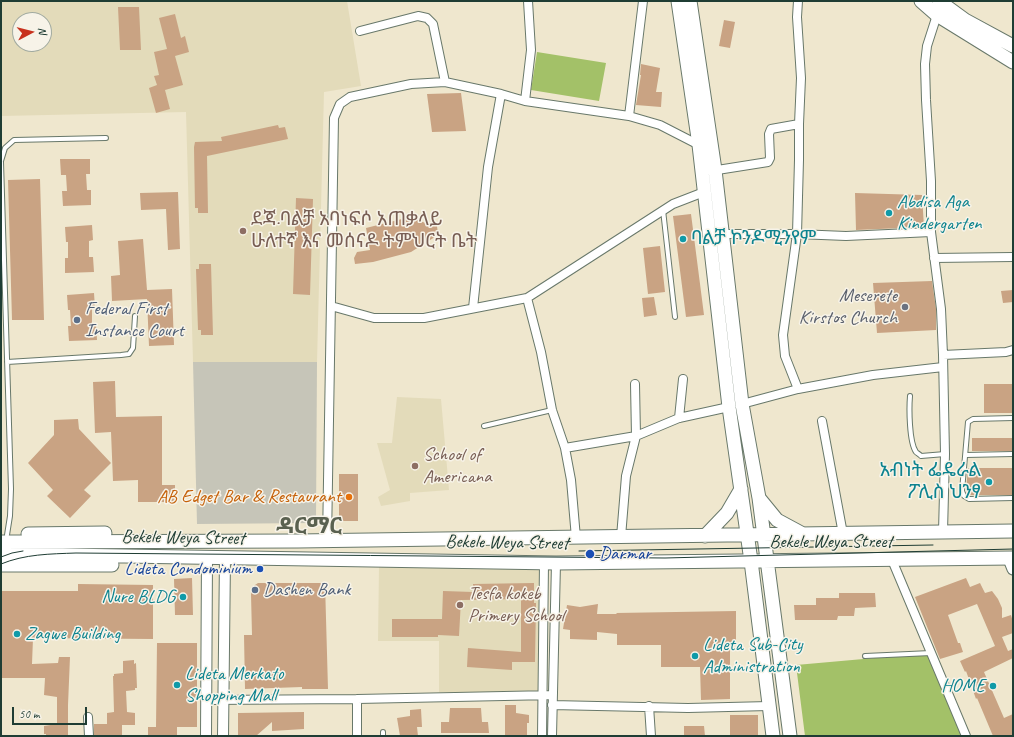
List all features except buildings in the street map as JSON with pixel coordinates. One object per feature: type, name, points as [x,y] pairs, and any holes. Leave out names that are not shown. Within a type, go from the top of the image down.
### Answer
[{"type":"main road","points":[[678,1],[709,171],[723,234],[742,404],[759,498],[790,736]]},
{"type":"main road","points":[[690,1],[705,145]]},
{"type":"main road","points":[[921,1],[940,5],[1013,46]]},
{"type":"main road","points":[[940,5],[1013,62]]},
{"type":"main road","points":[[709,171],[704,192],[729,407],[748,536],[773,736]]},
{"type":"main road","points":[[706,536],[727,513],[740,489]]},
{"type":"main road","points":[[759,498],[777,520],[804,535]]},
{"type":"main road","name":"Bekele Weya Street","points":[[3,537],[55,533],[196,534],[274,536],[298,541],[327,541],[1013,531]]},
{"type":"main road","name":"Bekele Weya Street","points":[[1,554],[550,563],[810,560],[1012,562]]},
{"type":"main road","points":[[1,565],[127,565],[193,558]]},
{"type":"street","points":[[525,101],[531,50],[528,1]]},
{"type":"street","points":[[629,116],[642,1]]},
{"type":"street","points":[[798,1],[797,17],[801,78],[797,234],[783,335],[785,356],[798,389]]},
{"type":"street","points":[[940,5],[927,46],[926,64],[927,132],[931,181],[931,232],[941,309],[943,355],[945,454],[943,532]]},
{"type":"street","points":[[360,31],[418,16],[427,18],[433,24],[446,82]]},
{"type":"street","points":[[327,541],[334,118],[340,104],[350,97],[411,84],[446,82],[525,101],[629,116],[660,125],[705,145]]},
{"type":"street","points":[[473,308],[488,167],[501,94]]},
{"type":"street","points":[[709,171],[768,162],[770,158],[769,134],[771,129],[799,124]]},
{"type":"street","points":[[330,306],[374,318],[424,318],[527,298],[672,204],[704,192]]},
{"type":"street","points":[[723,234],[797,234],[846,236],[931,232]]},
{"type":"street","points":[[934,258],[1013,257]]},
{"type":"street","points":[[527,298],[541,352],[552,410],[565,448],[571,480],[576,538]]},
{"type":"street","points":[[943,355],[1006,352],[1013,350]]},
{"type":"street","points":[[742,404],[798,389],[873,375],[943,367]]},
{"type":"street","points":[[679,418],[683,380]]},
{"type":"street","points":[[621,537],[626,476],[636,436],[635,384]]},
{"type":"street","points":[[565,448],[636,436],[679,418],[729,407]]},
{"type":"street","points":[[822,421],[842,534]]},
{"type":"street","points":[[206,736],[207,558]]},
{"type":"street","points":[[223,736],[225,558]]},
{"type":"street","points":[[892,560],[966,736]]},
{"type":"street","points":[[542,736],[542,695],[550,563]]},
{"type":"street","points":[[550,563],[553,695],[552,736]]},
{"type":"street","points":[[206,700],[553,695]]},
{"type":"street","points":[[356,699],[357,736]]},
{"type":"street","points":[[552,705],[688,708],[769,706]]},
{"type":"street","points":[[649,706],[651,736]]},
{"type":"street","points":[[88,717],[89,736]]},
{"type":"lane","points":[[3,537],[10,516],[11,489],[1,162],[5,148],[14,140],[106,138]]},
{"type":"lane","points":[[663,210],[675,317]]},
{"type":"lane","points":[[7,362],[129,354],[133,348],[135,316]]},
{"type":"lane","points":[[910,396],[909,414],[915,451],[921,456],[945,454]]},
{"type":"lane","points":[[484,426],[552,410]]},
{"type":"lane","points":[[1013,418],[973,419],[968,422],[962,491],[964,496],[969,499],[1013,498]]},
{"type":"lane","points":[[966,455],[1013,454]]},
{"type":"lane","points":[[865,656],[931,653]]},
{"type":"shaded area","points":[[1,1],[347,1],[361,86],[324,92],[317,362],[193,362],[186,112],[1,116]]},
{"type":"shaded area","points":[[193,362],[317,362],[316,523],[197,524]]},
{"type":"shaded area","name":"School of Americana","points":[[397,397],[441,399],[449,490],[410,493],[410,501],[381,506],[378,497],[390,490],[377,443],[392,443]]},
{"type":"shaded area","name":"Tesfa kokeb Primery School","points":[[379,567],[542,568],[539,692],[439,692],[439,641],[378,641]]},
{"type":"green space","points":[[537,52],[606,63],[599,101],[531,90]]},
{"type":"green space","points":[[931,653],[964,736],[805,736],[796,665]]},
{"type":"tram line","points":[[579,551],[933,545]]},
{"type":"tram line","points":[[1,564],[28,556],[76,553],[665,558],[1013,549]]},
{"type":"tram line","points":[[1,557],[23,551]]},
{"type":"place","name":"Abdisa Aga Kindergarten","points":[[889,213]]},
{"type":"place","name":"ደጃ.ባልቻ አባነፍሶ አጠቃላይ ሁለተኛ እና መሰናዶ ትምህርት ቤት","points":[[243,231]]},
{"type":"place","name":"ባልቻ ኮንዶሚንየም","points":[[683,239]]},
{"type":"place","name":"Meserete Kirstos Church","points":[[905,307]]},
{"type":"place","name":"Federal First Instance Court","points":[[77,320]]},
{"type":"place","name":"School of Americana","points":[[415,466]]},
{"type":"place","name":"አብነት ፌዴራል ፖሊስ ህንፃ","points":[[989,482]]},
{"type":"place","name":"AB Edget Bar & Restaurant","points":[[349,497]]},
{"type":"place","name":"Darmar","points":[[590,554]]},
{"type":"place","name":"Lideta Condominium","points":[[260,569]]},
{"type":"place","name":"Dashen Bank","points":[[255,590]]},
{"type":"place","name":"Nure BLDG","points":[[183,597]]},
{"type":"place","name":"Tesfa kokeb Primery School","points":[[460,605]]},
{"type":"place","name":"Zagwe Building","points":[[17,634]]},
{"type":"place","name":"Lideta Sub-City Administration","points":[[695,656]]},
{"type":"place","name":"Lideta Merkato Shopping Mall","points":[[177,685]]},
{"type":"place","name":"HOME","points":[[993,686]]},
{"type":"district","name":"ዳርማር","points":[[309,527]]}]
